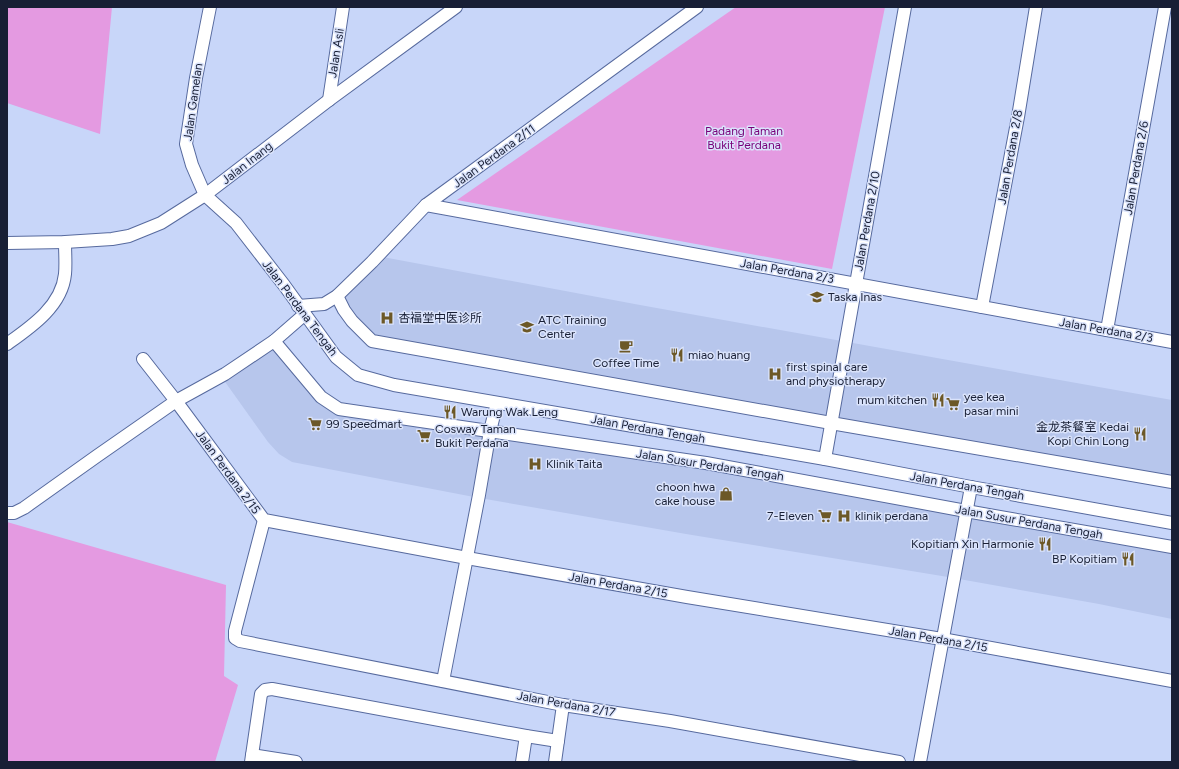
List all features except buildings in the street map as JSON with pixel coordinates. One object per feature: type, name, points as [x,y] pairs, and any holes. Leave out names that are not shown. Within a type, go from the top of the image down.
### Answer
[{"type":"street","name":"Jalan Gamelan","points":[[205,195],[192,165],[186,144],[196,78],[210,7]]},
{"type":"street","name":"Jalan Asli","points":[[329,100],[343,7]]},
{"type":"street","name":"Jalan Inang","points":[[7,243],[65,242],[112,239],[129,236],[161,223],[205,195],[329,100],[456,7]]},
{"type":"street","name":"Jalan Perdana 2/11","points":[[302,310],[324,304],[338,296],[426,205],[697,7]]},
{"type":"street","name":"Jalan Perdana 2/10","points":[[825,459],[906,7]]},
{"type":"street","name":"Jalan Perdana 2/8","points":[[982,307],[1018,117],[1036,7]]},
{"type":"street","name":"Jalan Perdana 2/6","points":[[1107,330],[1165,7]]},
{"type":"street","name":"Jalan Perdana Tengah","points":[[205,195],[236,223],[336,357],[358,375],[394,385],[825,459],[970,487],[1172,523]]},
{"type":"street","name":"Jalan Perdana 2/3","points":[[426,205],[1172,342]]},
{"type":"street","points":[[7,344],[38,320],[52,306],[61,291],[65,274],[65,242]]},
{"type":"street","points":[[338,296],[344,310],[352,321],[372,341],[1172,482]]},
{"type":"street","points":[[7,513],[14,513],[24,508],[176,401],[225,374],[274,341],[302,310]]},
{"type":"street","name":"Jalan Susur Perdana Tengah","points":[[274,341],[321,397],[339,409],[706,463],[1172,547]]},
{"type":"street","name":"Jalan Perdana 2/15","points":[[143,359],[264,520],[467,558],[687,597],[942,639],[1172,681]]},
{"type":"street","points":[[443,681],[490,431],[497,403]]},
{"type":"street","points":[[920,762],[970,487]]},
{"type":"street","name":"Jalan Perdana 2/17","points":[[264,520],[234,631],[235,638],[240,641],[563,705],[670,722],[850,758],[899,762]]},
{"type":"street","points":[[296,762],[251,758],[261,694],[265,690],[272,689],[558,741]]},
{"type":"street","points":[[556,762],[563,705]]},
{"type":"street","points":[[522,762],[526,736]]},
{"type":"shaded area","points":[[372,255],[640,305],[1172,400],[1172,487],[823,428],[371,344],[347,326],[327,297]]},
{"type":"shaded area","points":[[277,333],[325,393],[341,403],[523,432],[1172,543],[1172,619],[1099,604],[948,577],[686,534],[474,497],[292,462],[279,454],[268,442],[218,372]]},
{"type":"green space","points":[[7,7],[112,7],[100,134],[7,103]]},
{"type":"green space","name":"Padang Taman Bukit Perdana","points":[[736,7],[885,7],[832,269],[457,200]]},
{"type":"green space","points":[[7,522],[226,585],[224,676],[238,685],[215,762],[7,762]]},
{"type":"place","name":"Taska Inas","points":[[817,297]]},
{"type":"place","name":"杏福堂中医诊所","points":[[387,318]]},
{"type":"place","name":"ATC Training Center","points":[[527,327]]},
{"type":"place","name":"Coffee Time","points":[[626,346]]},
{"type":"place","name":"miao huang","points":[[677,355]]},
{"type":"place","name":"first spinal care and physiotherapy","points":[[775,374]]},
{"type":"place","name":"mum kitchen","points":[[938,400]]},
{"type":"place","name":"yee kea pasar mini","points":[[953,404]]},
{"type":"place","name":"Warung Wak Leng","points":[[450,412]]},
{"type":"place","name":"99 Speedmart","points":[[315,424]]},
{"type":"place","name":"金龙茶餐室 Kedai Kopi Chin Long","points":[[1140,434]]},
{"type":"place","name":"Cosway Taman Bukit Perdana","points":[[424,436]]},
{"type":"place","name":"Klinik Taita","points":[[535,464]]},
{"type":"place","name":"choon hwa cake house","points":[[726,494]]},
{"type":"place","name":"7-Eleven","points":[[825,516]]},
{"type":"place","name":"klinik perdana","points":[[844,516]]},
{"type":"place","name":"Kopitiam Xin Harmonie","points":[[1045,544]]},
{"type":"place","name":"BP Kopitiam","points":[[1128,559]]}]
